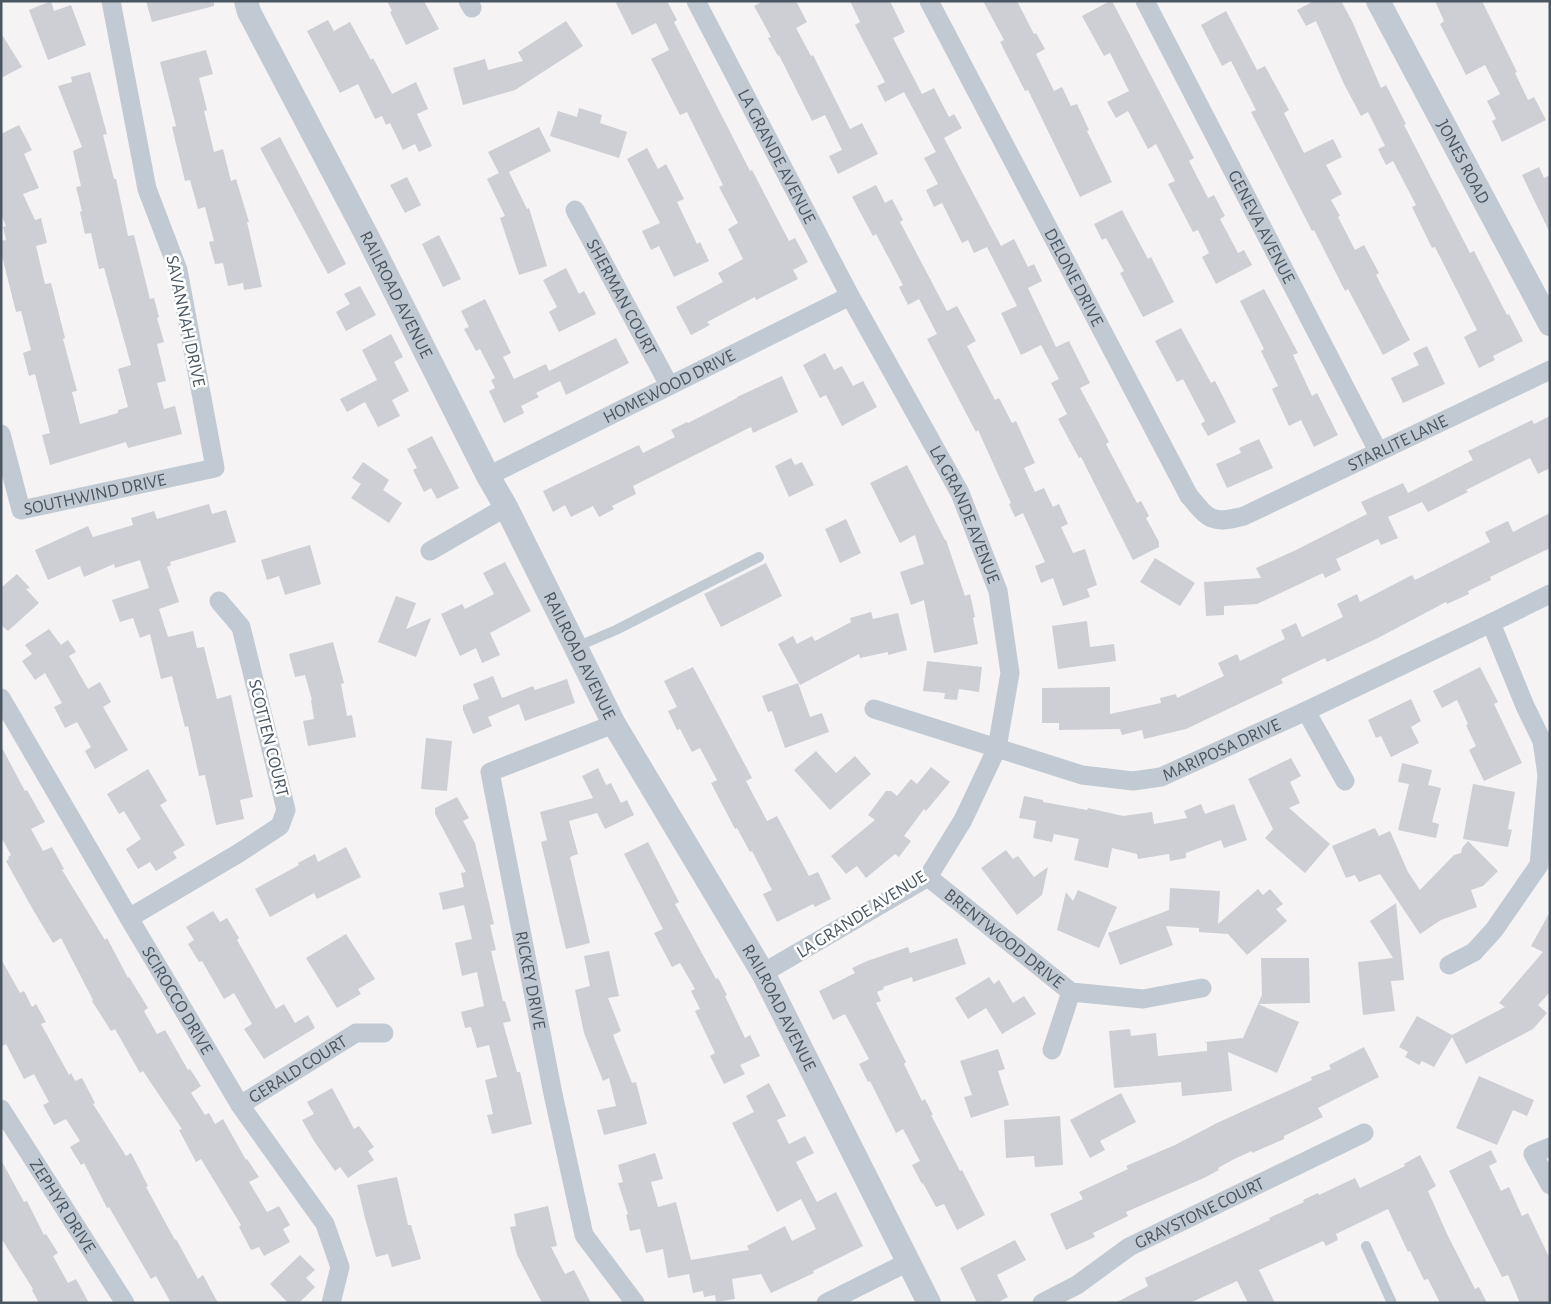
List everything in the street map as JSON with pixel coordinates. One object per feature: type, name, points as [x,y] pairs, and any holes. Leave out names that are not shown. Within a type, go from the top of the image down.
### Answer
[{"type":"street","name":"SAVANNAH DRIVE","points":[[111,1],[147,189],[178,270],[215,468]]},
{"type":"street","name":"RAILROAD AVENUE","points":[[246,1],[488,476],[506,507],[614,724],[763,973],[929,1303]]},
{"type":"street","name":"LA GRANDE AVENUE","points":[[696,1],[850,296],[960,493],[998,591],[1010,674],[997,748],[963,820],[928,877],[763,973]]},
{"type":"street","name":"DELONE DRIVE","points":[[928,1],[1189,496],[1203,513],[1220,521],[1244,516]]},
{"type":"street","name":"GENEVA AVENUE","points":[[1145,1],[1378,451]]},
{"type":"street","name":"JONES ROAD","points":[[1378,1],[1550,324]]},
{"type":"street","name":"SHERMAN COURT","points":[[575,210],[669,385]]},
{"type":"street","name":"HOMEWOOD DRIVE","points":[[488,476],[850,296]]},
{"type":"street","name":"STARLITE LANE","points":[[1244,516],[1550,370]]},
{"type":"street","name":"SOUTHWIND DRIVE","points":[[1,434],[20,510],[215,468]]},
{"type":"street","points":[[430,550],[506,507]]},
{"type":"street","name":"MARIPOSA DRIVE","points":[[874,709],[1082,775],[1133,781],[1161,776],[1306,711],[1550,594]]},
{"type":"street","name":"SCOTTEN COURT","points":[[128,918],[239,854],[280,826],[286,810],[241,627],[219,601]]},
{"type":"street","points":[[1449,965],[1474,952],[1544,867],[1547,774],[1542,741],[1525,706],[1491,623]]},
{"type":"street","name":"SCIROCCO DRIVE","points":[[1,698],[128,918],[240,1105],[325,1224],[340,1267],[332,1303]]},
{"type":"street","points":[[1306,711],[1345,780]]},
{"type":"street","name":"RICKEY DRIVE","points":[[614,724],[490,772],[553,1094],[584,1235],[635,1303]]},
{"type":"street","name":"BRENTWOOD DRIVE","points":[[928,877],[1071,992],[1143,999],[1202,988]]},
{"type":"street","points":[[1052,1050],[1071,992]]},
{"type":"street","name":"GERALD COURT","points":[[240,1105],[356,1033],[384,1033]]},
{"type":"street","name":"ZEPHYR DRIVE","points":[[1,1109],[125,1303]]},
{"type":"street","name":"GRAYSTONE COURT","points":[[1042,1303],[1076,1285],[1129,1247],[1364,1133]]},
{"type":"street","points":[[1550,1147],[1534,1154],[1550,1186]]},
{"type":"street","points":[[826,1303],[908,1262]]},
{"type":"lane","points":[[576,647],[616,630],[759,557]]},
{"type":"lane","points":[[1366,1246],[1392,1303]]},
{"type":"building","points":[[51,1],[54,11],[71,5],[86,45],[48,60],[29,10]]},
{"type":"building","points":[[146,1],[214,1],[214,6],[152,22]]},
{"type":"building","points":[[387,1],[424,1],[439,29],[406,45],[390,12],[392,11]]},
{"type":"building","points":[[615,1],[667,1],[677,20],[674,22],[750,171],[752,170],[789,241],[795,238],[808,262],[793,270],[798,279],[756,300],[755,297],[707,322],[710,325],[691,335],[676,307],[723,282],[718,273],[743,259],[728,229],[738,223],[719,187],[723,185],[687,112],[680,115],[651,59],[669,50],[656,23],[632,35]]},
{"type":"building","points":[[763,1],[796,1],[807,22],[796,28],[811,56],[813,55],[850,129],[862,123],[878,154],[838,174],[829,156],[842,150],[825,115],[812,121],[779,55],[768,38],[771,37],[754,6]]},
{"type":"building","points":[[850,1],[890,1],[905,32],[893,38],[922,94],[934,88],[949,117],[954,114],[962,128],[944,138],[1001,246],[1014,239],[1028,267],[1034,264],[1042,281],[1028,288],[1056,347],[1069,341],[1090,383],[1080,388],[1109,442],[1106,444],[1137,503],[1141,501],[1149,516],[1146,518],[1159,542],[1159,547],[1133,560],[1081,457],[1079,458],[1058,419],[1067,414],[1051,383],[1059,379],[1041,345],[1021,355],[1001,313],[1017,306],[987,247],[974,253],[968,240],[962,243],[942,203],[934,207],[926,190],[938,184],[924,158],[936,152],[904,92],[885,102],[877,86],[885,82],[855,25],[860,22]]},
{"type":"building","points":[[983,1],[1017,1],[1034,34],[1036,33],[1045,49],[1036,54],[1054,91],[1062,87],[1071,106],[1077,104],[1089,130],[1087,131],[1112,182],[1080,197],[1028,90],[1025,91],[1000,42],[1004,40]]},
{"type":"building","points":[[1112,1],[1194,158],[1189,161],[1208,198],[1214,195],[1225,216],[1220,219],[1238,253],[1244,250],[1252,265],[1216,284],[1202,257],[1209,253],[1198,230],[1193,232],[1168,184],[1175,181],[1156,144],[1148,149],[1128,111],[1116,118],[1107,102],[1129,91],[1110,53],[1104,56],[1082,16]]},
{"type":"building","points":[[1314,1],[1341,1],[1352,21],[1381,88],[1386,85],[1406,124],[1404,125],[1470,253],[1474,251],[1507,315],[1509,314],[1523,341],[1493,356],[1495,360],[1479,368],[1464,337],[1477,330],[1435,247],[1432,248],[1412,207],[1416,205],[1393,161],[1386,165],[1378,149],[1385,146],[1368,112],[1361,116],[1344,84],[1316,21],[1306,26],[1297,10]]},
{"type":"building","points":[[1435,1],[1482,1],[1517,72],[1515,73],[1528,100],[1534,97],[1546,120],[1502,142],[1492,121],[1496,119],[1487,101],[1500,94],[1485,65],[1466,75],[1440,24],[1444,21]]},
{"type":"building","points":[[1226,11],[1257,70],[1265,66],[1289,110],[1284,113],[1304,153],[1333,139],[1342,157],[1326,165],[1342,194],[1331,200],[1355,250],[1364,245],[1379,273],[1376,275],[1410,340],[1383,355],[1348,289],[1345,291],[1314,230],[1312,231],[1251,112],[1256,110],[1231,61],[1222,66],[1201,25]]},
{"type":"building","points":[[328,20],[334,31],[350,22],[371,60],[373,58],[392,94],[416,82],[428,109],[417,114],[432,146],[419,152],[415,144],[403,150],[390,123],[386,125],[382,116],[375,119],[358,84],[340,93],[307,31]]},
{"type":"building","points":[[566,21],[583,46],[515,90],[463,105],[453,68],[485,59],[488,70],[523,61],[518,52]]},
{"type":"building","points":[[1,33],[22,67],[1,78]]},
{"type":"building","points":[[206,50],[213,74],[199,78],[207,110],[204,111],[214,152],[223,149],[231,181],[236,179],[249,222],[247,222],[262,287],[244,290],[243,283],[228,286],[223,263],[215,264],[209,242],[214,241],[205,207],[198,209],[190,180],[185,181],[172,127],[176,126],[160,62]]},
{"type":"building","points":[[90,72],[107,134],[103,135],[114,179],[116,179],[128,236],[134,235],[150,299],[154,298],[159,317],[157,318],[164,342],[157,344],[166,381],[157,383],[164,409],[175,406],[182,434],[128,448],[126,442],[50,465],[42,435],[50,433],[35,374],[29,376],[23,353],[31,350],[21,311],[16,312],[1,252],[1,241],[6,240],[3,227],[6,226],[1,214],[1,134],[19,125],[32,150],[24,154],[39,188],[23,194],[35,220],[41,218],[47,243],[36,246],[45,284],[51,283],[65,338],[63,339],[77,391],[72,392],[80,424],[118,413],[118,410],[128,407],[118,369],[131,365],[104,268],[99,269],[91,233],[85,234],[76,187],[81,186],[73,151],[82,147],[58,86],[72,82],[71,77]]},
{"type":"building","points":[[579,108],[602,115],[600,123],[627,132],[619,158],[550,136],[558,111],[577,117]]},
{"type":"building","points":[[539,127],[551,151],[509,172],[527,209],[529,208],[547,266],[519,275],[500,218],[505,216],[487,179],[499,173],[488,152]]},
{"type":"building","points":[[280,137],[346,264],[328,274],[260,148]]},
{"type":"building","points":[[647,148],[658,169],[666,164],[684,199],[677,202],[697,244],[700,242],[709,261],[674,277],[659,246],[651,250],[642,231],[660,223],[627,159]]},
{"type":"building","points":[[1539,167],[1544,178],[1550,175],[1550,233],[1522,175]]},
{"type":"building","points":[[407,177],[421,205],[405,213],[390,185]]},
{"type":"building","points":[[876,185],[885,203],[892,199],[903,220],[900,222],[947,311],[957,306],[976,341],[967,346],[995,400],[999,398],[1012,423],[1016,421],[1035,463],[1024,468],[1035,492],[1044,488],[1053,507],[1059,504],[1068,524],[1061,527],[1073,553],[1085,549],[1097,585],[1087,589],[1090,597],[1063,606],[1053,578],[1041,583],[1035,566],[1045,562],[1023,513],[1015,517],[1009,504],[1011,503],[978,430],[976,432],[927,339],[937,334],[919,299],[908,305],[899,287],[903,285],[876,234],[873,236],[852,197]]},
{"type":"building","points":[[1122,210],[1148,259],[1151,257],[1174,302],[1143,317],[1120,273],[1124,271],[1106,238],[1102,240],[1094,224]]},
{"type":"building","points":[[439,235],[461,279],[443,287],[422,244]]},
{"type":"building","points":[[566,268],[579,294],[584,291],[596,314],[559,332],[549,312],[557,307],[543,280]]},
{"type":"building","points":[[360,286],[376,315],[346,331],[336,312],[350,304],[344,294]]},
{"type":"building","points":[[1264,289],[1298,353],[1293,355],[1312,396],[1317,393],[1338,435],[1314,447],[1301,420],[1289,426],[1272,389],[1278,386],[1261,351],[1264,349],[1240,301]]},
{"type":"building","points":[[485,299],[511,353],[503,357],[514,379],[546,364],[549,371],[616,338],[629,363],[566,395],[560,381],[536,393],[539,397],[521,406],[524,413],[504,423],[489,391],[495,388],[491,380],[495,378],[480,349],[476,351],[464,329],[469,327],[461,311]]},
{"type":"building","points":[[1181,328],[1211,383],[1215,381],[1236,422],[1208,436],[1201,424],[1205,421],[1183,379],[1177,382],[1155,341]]},
{"type":"building","points":[[391,334],[403,357],[394,362],[409,391],[392,400],[400,416],[378,427],[365,402],[347,412],[340,399],[377,380],[362,350]]},
{"type":"building","points":[[1427,346],[1445,384],[1403,403],[1391,378],[1419,365],[1413,353]]},
{"type":"building","points":[[825,353],[834,370],[842,366],[853,386],[863,381],[877,407],[842,426],[826,395],[820,398],[803,365]]},
{"type":"building","points":[[782,376],[798,412],[753,433],[751,427],[633,486],[636,494],[612,506],[614,509],[599,517],[593,506],[571,517],[565,505],[553,512],[543,491],[639,445],[643,453],[675,437],[671,430]]},
{"type":"building","points":[[1550,416],[1550,468],[1538,474],[1530,458],[1466,490],[1468,492],[1428,512],[1422,502],[1388,517],[1398,538],[1381,545],[1378,539],[1336,559],[1341,570],[1325,578],[1323,573],[1257,604],[1224,606],[1224,615],[1206,616],[1204,582],[1261,578],[1256,568],[1367,514],[1361,502],[1403,483],[1408,493],[1473,460],[1468,451],[1532,420],[1534,424]]},
{"type":"building","points":[[432,436],[459,488],[437,499],[431,488],[424,492],[413,470],[417,468],[407,449]]},
{"type":"building","points":[[1259,439],[1273,468],[1227,488],[1216,464],[1241,453],[1239,448]]},
{"type":"building","points":[[791,458],[795,465],[802,462],[814,485],[789,497],[775,466]]},
{"type":"building","points":[[363,462],[389,480],[383,490],[402,503],[389,523],[351,498],[361,484],[352,478]]},
{"type":"building","points":[[907,465],[946,540],[965,596],[970,594],[978,644],[934,653],[924,600],[911,605],[900,572],[924,564],[915,535],[900,543],[870,483]]},
{"type":"building","points":[[209,504],[212,514],[226,510],[236,542],[170,562],[171,565],[167,567],[179,602],[159,609],[168,637],[193,631],[197,648],[204,647],[217,699],[231,695],[253,797],[240,800],[244,819],[216,825],[205,775],[199,776],[188,726],[185,727],[172,676],[161,679],[150,634],[140,638],[133,618],[120,622],[112,600],[149,588],[140,560],[115,568],[114,564],[84,577],[80,566],[48,580],[35,550],[88,526],[93,537],[133,525],[131,518],[154,511],[157,519]]},
{"type":"building","points":[[1550,513],[1550,548],[1490,577],[1491,580],[1468,591],[1469,594],[1447,604],[1446,602],[1378,638],[1327,662],[1325,658],[1281,679],[1283,683],[1186,729],[1144,739],[1142,730],[1122,735],[1120,729],[1059,730],[1059,723],[1042,723],[1042,688],[1110,687],[1110,714],[1161,703],[1160,698],[1176,694],[1177,698],[1224,676],[1218,663],[1237,654],[1240,661],[1285,639],[1281,630],[1296,623],[1302,637],[1343,617],[1337,604],[1357,594],[1360,602],[1412,575],[1415,580],[1490,542],[1485,532],[1508,521],[1513,532]]},
{"type":"building","points":[[846,519],[861,553],[840,563],[825,529]]},
{"type":"building","points":[[310,545],[321,584],[285,595],[279,576],[267,580],[261,560]]},
{"type":"building","points":[[1155,558],[1195,583],[1180,606],[1140,582]]},
{"type":"building","points":[[505,562],[531,611],[490,633],[500,655],[482,663],[476,648],[460,656],[441,614],[462,604],[465,609],[494,594],[483,573]]},
{"type":"building","points":[[766,563],[782,596],[721,627],[704,594]]},
{"type":"building","points":[[17,574],[30,588],[26,589],[39,603],[8,631],[1,625],[1,588]]},
{"type":"building","points":[[396,596],[416,603],[406,629],[431,618],[416,657],[378,642]]},
{"type":"building","points":[[871,612],[873,619],[898,613],[907,650],[888,655],[888,652],[860,658],[859,654],[800,685],[778,644],[793,636],[797,644],[812,636],[815,641],[851,622],[850,618]]},
{"type":"building","points":[[1087,621],[1090,647],[1114,644],[1116,661],[1058,669],[1052,626]]},
{"type":"building","points":[[49,629],[61,645],[68,640],[76,652],[69,656],[88,689],[100,682],[111,702],[103,707],[128,750],[95,769],[85,751],[91,747],[77,722],[65,728],[54,707],[62,703],[45,673],[35,680],[22,661],[32,654],[25,645]]},
{"type":"building","points":[[333,642],[344,683],[341,684],[347,716],[352,715],[356,737],[308,746],[303,721],[314,719],[312,700],[305,675],[295,677],[289,654]]},
{"type":"building","points":[[927,661],[982,667],[979,692],[959,689],[957,700],[944,699],[945,693],[923,691]]},
{"type":"building","points":[[693,667],[752,778],[746,781],[767,821],[777,816],[809,876],[818,872],[831,899],[815,907],[813,904],[777,922],[763,894],[772,890],[752,851],[750,852],[737,828],[735,829],[711,783],[717,780],[700,748],[692,752],[680,729],[677,730],[668,711],[677,707],[664,681]]},
{"type":"building","points":[[1480,667],[1498,702],[1494,704],[1522,763],[1484,781],[1469,750],[1476,746],[1457,700],[1442,708],[1433,691]]},
{"type":"building","points":[[493,676],[502,698],[533,686],[535,690],[567,679],[575,703],[525,721],[519,704],[488,717],[492,726],[473,734],[463,710],[463,705],[479,699],[473,684]]},
{"type":"building","points":[[798,683],[810,717],[822,713],[829,732],[785,748],[772,711],[768,712],[762,696]]},
{"type":"building","points":[[1411,699],[1421,721],[1411,727],[1419,743],[1391,757],[1381,736],[1376,738],[1368,720]]},
{"type":"building","points":[[426,738],[452,741],[447,791],[421,789]]},
{"type":"building","points":[[1,746],[25,791],[27,790],[45,822],[31,829],[43,851],[52,847],[64,869],[62,870],[105,940],[107,938],[128,978],[148,1008],[144,1011],[157,1034],[165,1030],[188,1070],[190,1069],[201,1086],[191,1093],[205,1115],[209,1113],[215,1124],[223,1119],[246,1160],[259,1177],[249,1182],[267,1212],[279,1206],[290,1225],[283,1229],[290,1242],[264,1256],[259,1247],[251,1250],[239,1227],[241,1225],[201,1159],[196,1162],[179,1130],[182,1129],[143,1071],[140,1073],[115,1029],[111,1031],[92,1001],[61,938],[53,943],[32,908],[6,861],[11,855],[1,837]]},
{"type":"building","points":[[816,751],[836,773],[855,756],[871,774],[830,810],[794,770]]},
{"type":"building","points":[[1291,758],[1301,776],[1290,782],[1300,803],[1289,808],[1330,844],[1305,873],[1265,838],[1273,829],[1248,779]]},
{"type":"building","points":[[1402,763],[1432,770],[1428,785],[1441,788],[1432,822],[1439,824],[1436,838],[1398,830],[1409,784],[1398,782]]},
{"type":"building","points":[[931,767],[950,782],[926,811],[924,809],[904,836],[911,841],[899,857],[895,854],[866,878],[857,866],[846,874],[831,856],[875,820],[868,815],[886,791],[891,791],[897,796],[911,779],[917,784]]},
{"type":"building","points":[[598,768],[606,785],[611,783],[621,803],[627,800],[634,815],[605,829],[597,813],[569,821],[578,854],[570,857],[590,943],[566,949],[541,842],[547,840],[540,812],[593,798],[582,776]]},
{"type":"building","points":[[148,769],[167,801],[160,805],[185,845],[173,852],[177,858],[156,871],[150,862],[138,869],[126,849],[141,839],[124,811],[119,814],[107,794]]},
{"type":"building","points":[[1473,784],[1515,792],[1508,829],[1512,830],[1508,847],[1463,839]]},
{"type":"building","points":[[1024,796],[1043,800],[1043,802],[1087,810],[1088,808],[1123,816],[1152,812],[1154,824],[1187,818],[1184,811],[1201,804],[1205,814],[1234,804],[1247,840],[1224,848],[1221,840],[1186,853],[1186,858],[1170,861],[1169,854],[1138,859],[1137,854],[1112,848],[1108,868],[1074,860],[1079,839],[1054,834],[1052,842],[1033,838],[1036,821],[1019,818]]},
{"type":"building","points":[[457,797],[469,818],[463,821],[475,843],[494,924],[490,925],[496,950],[491,951],[503,1001],[505,1001],[511,1021],[503,1023],[517,1072],[520,1072],[532,1124],[492,1134],[487,1115],[493,1114],[485,1080],[497,1077],[489,1045],[477,1048],[471,1027],[465,1028],[461,1012],[484,1006],[477,972],[462,976],[455,943],[472,939],[464,905],[443,910],[439,893],[464,887],[461,873],[466,872],[435,814],[435,808]]},
{"type":"building","points":[[1375,828],[1379,836],[1390,831],[1408,872],[1420,890],[1454,855],[1461,853],[1462,848],[1468,841],[1498,871],[1483,886],[1471,890],[1477,907],[1441,920],[1420,934],[1380,874],[1359,882],[1355,875],[1346,878],[1332,846]]},
{"type":"building","points":[[648,842],[679,902],[675,904],[716,979],[718,978],[727,995],[725,996],[745,1038],[750,1035],[760,1056],[740,1065],[745,1074],[724,1084],[710,1056],[715,1053],[695,1011],[700,1009],[691,991],[695,989],[680,963],[672,967],[654,933],[663,929],[624,854]]},
{"type":"building","points":[[346,847],[361,877],[317,899],[314,893],[270,917],[255,889],[315,854],[318,862]]},
{"type":"building","points":[[1006,850],[1013,859],[1018,856],[1034,877],[1048,867],[1042,895],[1017,915],[981,868]]},
{"type":"building","points":[[1170,888],[1220,891],[1218,924],[1258,889],[1263,895],[1270,889],[1283,904],[1276,909],[1287,921],[1247,955],[1228,934],[1199,932],[1199,928],[1166,926],[1173,945],[1120,965],[1108,933],[1169,910]]},
{"type":"building","points":[[1078,890],[1117,907],[1099,948],[1057,930],[1066,892],[1073,901]]},
{"type":"building","points":[[1396,903],[1404,980],[1391,981],[1395,1011],[1363,1015],[1358,962],[1393,958],[1370,921]]},
{"type":"building","points":[[213,911],[220,922],[227,918],[239,938],[237,940],[276,1009],[284,1004],[295,1023],[308,1015],[315,1028],[264,1059],[244,1029],[252,1024],[234,993],[224,999],[202,961],[199,962],[188,944],[194,940],[186,927]]},
{"type":"building","points":[[1550,912],[1550,992],[1538,1005],[1547,1013],[1533,1029],[1466,1064],[1452,1037],[1434,1067],[1422,1061],[1419,1065],[1405,1057],[1408,1052],[1399,1047],[1417,1016],[1452,1035],[1505,1007],[1499,1003],[1543,952],[1531,946]]},
{"type":"building","points":[[346,934],[375,979],[358,989],[361,994],[337,1008],[306,958]]},
{"type":"building","points":[[957,938],[966,964],[913,982],[912,977],[883,987],[884,989],[877,992],[881,1001],[876,1003],[906,1062],[904,1064],[922,1101],[925,1099],[933,1115],[931,1115],[985,1215],[957,1230],[944,1204],[936,1207],[922,1184],[912,1165],[920,1161],[903,1129],[896,1133],[870,1081],[868,1082],[859,1064],[869,1059],[845,1014],[833,1020],[819,991],[855,973],[852,968],[867,961],[908,947],[910,953]]},
{"type":"building","points":[[609,951],[619,996],[608,998],[621,1031],[613,1035],[632,1083],[636,1082],[647,1124],[604,1135],[597,1110],[616,1106],[609,1078],[603,1081],[584,1033],[575,990],[590,986],[584,956]]},
{"type":"building","points":[[1261,958],[1309,958],[1310,1003],[1258,1004],[1262,995]]},
{"type":"building","points":[[1,959],[20,993],[24,991],[32,1007],[36,1004],[46,1022],[41,1024],[69,1075],[71,1073],[75,1081],[82,1078],[95,1103],[93,1104],[126,1156],[131,1153],[148,1186],[146,1187],[175,1240],[198,1279],[203,1275],[218,1303],[171,1303],[156,1276],[151,1279],[109,1207],[107,1208],[84,1163],[81,1165],[70,1147],[80,1141],[66,1119],[54,1125],[43,1105],[49,1102],[34,1074],[24,1079],[6,1044],[1,1047]]},
{"type":"building","points":[[989,977],[994,984],[999,980],[1013,1003],[1024,996],[1036,1014],[1002,1034],[986,1008],[968,1019],[955,998]]},
{"type":"building","points":[[1258,1004],[1299,1022],[1277,1073],[1228,1052],[1232,1091],[1182,1096],[1181,1082],[1114,1088],[1109,1031],[1130,1029],[1131,1036],[1156,1033],[1158,1056],[1207,1051],[1207,1043],[1205,1042],[1243,1038]]},
{"type":"building","points":[[1364,1047],[1379,1077],[1318,1108],[1323,1117],[1284,1136],[1284,1139],[1234,1159],[1204,1178],[1126,1212],[1128,1216],[1093,1233],[1095,1237],[1066,1250],[1050,1214],[1083,1199],[1079,1192],[1128,1169],[1126,1166],[1175,1145],[1217,1123],[1312,1080],[1311,1077],[1331,1069],[1329,1065]]},
{"type":"building","points":[[998,1049],[1005,1069],[998,1071],[1009,1105],[971,1118],[964,1097],[972,1095],[960,1061]]},
{"type":"building","points":[[1479,1076],[1534,1100],[1527,1116],[1513,1110],[1497,1145],[1456,1128]]},
{"type":"building","points":[[769,1083],[786,1116],[777,1120],[789,1144],[805,1136],[814,1153],[796,1162],[817,1202],[836,1192],[863,1246],[813,1271],[814,1273],[771,1293],[761,1274],[732,1279],[735,1299],[716,1302],[715,1295],[704,1297],[703,1291],[693,1293],[689,1274],[668,1278],[663,1249],[646,1253],[640,1229],[630,1231],[626,1215],[628,1214],[618,1183],[623,1182],[618,1165],[655,1153],[663,1179],[651,1182],[658,1207],[676,1202],[691,1260],[749,1250],[747,1246],[785,1226],[792,1241],[816,1229],[801,1199],[777,1212],[732,1123],[754,1112],[746,1096]]},
{"type":"building","points":[[332,1088],[354,1129],[359,1126],[374,1147],[368,1151],[374,1160],[348,1178],[340,1167],[335,1171],[302,1120],[314,1114],[307,1102]]},
{"type":"building","points":[[1121,1093],[1136,1122],[1100,1141],[1105,1150],[1090,1158],[1070,1120]]},
{"type":"building","points":[[1060,1116],[1063,1165],[1035,1167],[1034,1156],[1006,1158],[1004,1120]]},
{"type":"building","points":[[1491,1150],[1497,1162],[1489,1166],[1501,1191],[1509,1187],[1522,1216],[1528,1213],[1550,1259],[1550,1303],[1520,1303],[1508,1275],[1502,1277],[1449,1171]]},
{"type":"building","points":[[1420,1155],[1436,1186],[1428,1191],[1447,1234],[1475,1289],[1479,1287],[1487,1303],[1440,1303],[1428,1279],[1424,1280],[1410,1251],[1408,1252],[1388,1209],[1336,1234],[1338,1240],[1326,1246],[1323,1241],[1259,1270],[1275,1303],[1248,1303],[1237,1281],[1190,1303],[1115,1303],[1148,1286],[1145,1278],[1270,1220],[1269,1218],[1304,1202],[1303,1200],[1318,1193],[1319,1195],[1355,1178],[1360,1188],[1405,1166],[1404,1164]]},
{"type":"building","points":[[1,1160],[24,1202],[27,1201],[44,1235],[46,1234],[58,1253],[53,1256],[68,1283],[76,1279],[89,1303],[39,1303],[33,1289],[1,1238]]},
{"type":"building","points":[[397,1177],[408,1225],[411,1225],[421,1259],[392,1267],[388,1254],[376,1257],[357,1185]]},
{"type":"building","points":[[548,1206],[557,1246],[551,1247],[565,1274],[574,1270],[591,1303],[542,1303],[517,1255],[510,1227],[516,1226],[514,1214]]},
{"type":"building","points":[[1015,1240],[1026,1260],[997,1275],[1008,1297],[997,1303],[977,1303],[960,1268]]},
{"type":"building","points":[[300,1255],[315,1270],[306,1278],[315,1287],[299,1303],[288,1303],[270,1284]]}]
